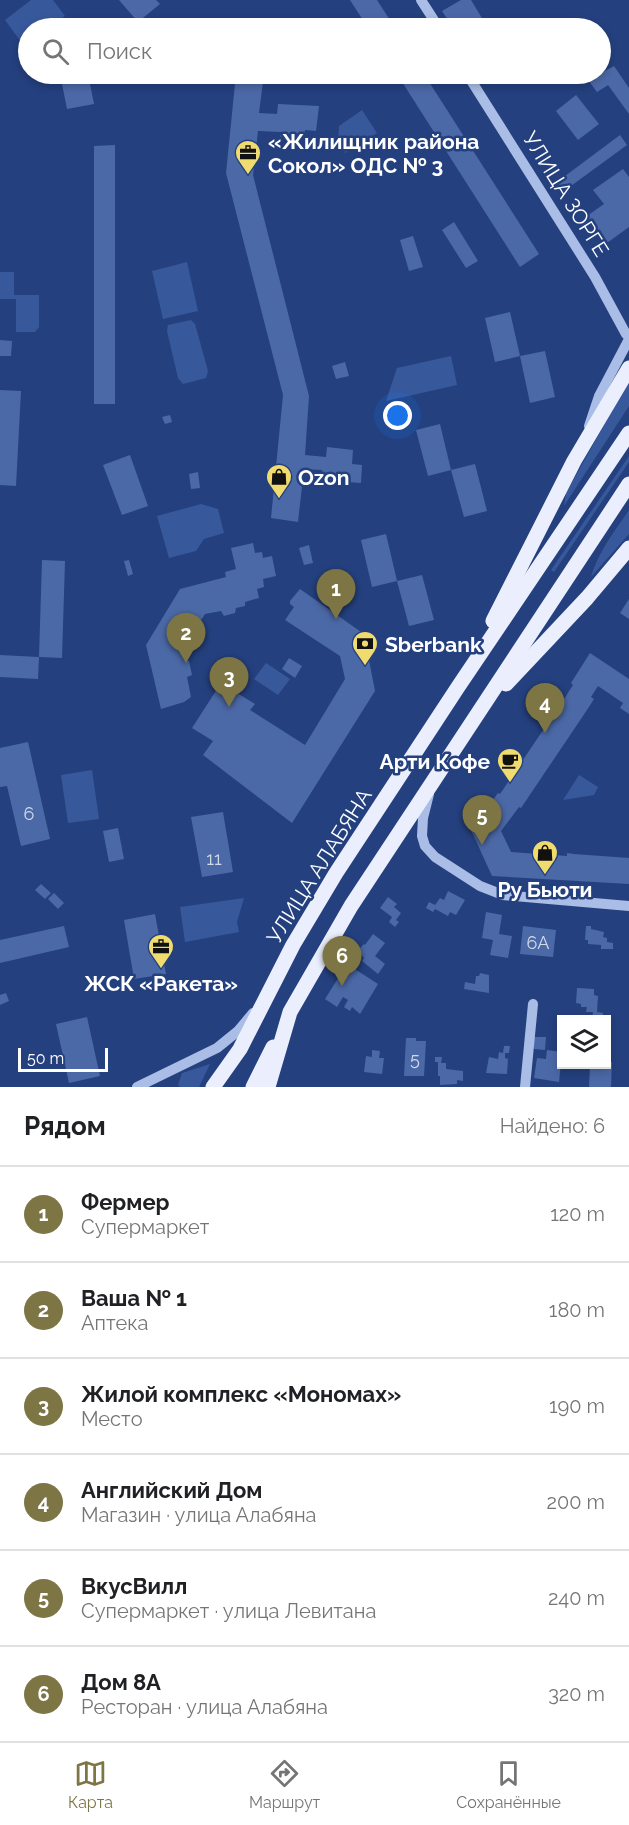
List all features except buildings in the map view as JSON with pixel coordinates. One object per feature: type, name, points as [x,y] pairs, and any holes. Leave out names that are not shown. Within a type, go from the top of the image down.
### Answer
[{"type":"main road","points":[[458,687],[583,445],[629,368]]},
{"type":"main road","name":"УЛИЦА АЛАБЯНА","points":[[213,1087],[240,1049],[293,945],[336,873],[629,433]]},
{"type":"main road","points":[[253,1087],[291,1012],[351,906],[629,484]]},
{"type":"main road","points":[[483,707],[587,598],[629,548]]},
{"type":"main road","points":[[268,1087],[291,1012]]},
{"type":"main road","points":[[226,1087],[240,1049]]},
{"type":"street","points":[[421,0],[433,18]]},
{"type":"street","name":"УЛИЦА ЗОРГЕ","points":[[473,84],[595,277],[629,338]]},
{"type":"street","points":[[583,445],[599,396],[629,338]]},
{"type":"street","points":[[435,780],[425,804],[422,836],[425,846],[435,857],[480,886],[503,895],[629,906]]},
{"type":"street","points":[[136,1087],[218,1048],[238,1031],[263,1002]]},
{"type":"street","points":[[525,1087],[533,1004]]},
{"type":"shaded area","points":[[31,0],[53,0],[65,16],[62,18],[18,18],[18,38],[5,20]]},
{"type":"shaded area","points":[[362,110],[377,133],[345,153],[338,142],[339,126]]},
{"type":"shaded area","points":[[187,262],[198,311],[163,319],[152,271]]},
{"type":"shaded area","points":[[0,272],[14,272],[14,295],[39,295],[39,327],[35,332],[16,332],[16,299],[0,299]]},
{"type":"shaded area","points":[[191,320],[195,324],[208,371],[206,378],[183,384],[178,378],[167,331],[168,325]]},
{"type":"shaded area","points":[[451,356],[457,385],[386,401],[397,368]]},
{"type":"shaded area","points":[[629,381],[629,406],[564,506],[566,493]]},
{"type":"shaded area","points":[[629,456],[629,462],[554,572],[551,570]]},
{"type":"shaded area","points":[[201,504],[218,509],[224,533],[204,539],[196,551],[169,558],[157,516]]},
{"type":"shaded area","points":[[629,510],[629,534],[591,577],[602,550]]},
{"type":"shaded area","points":[[266,663],[290,679],[278,695],[254,679]]},
{"type":"shaded area","points":[[92,770],[99,819],[68,823],[61,775]]},
{"type":"shaded area","points":[[579,775],[598,787],[594,795],[563,800]]},
{"type":"shaded area","points":[[244,898],[237,922],[239,932],[185,942],[180,907]]},
{"type":"shaded area","points":[[210,1064],[199,1087],[180,1087],[178,1085],[182,1073]]},
{"type":"place","name":"«Жилищник района Сокол» ОДС № 3","points":[[248,176]]},
{"type":"place","name":"Ozon","points":[[279,500]]},
{"type":"place","name":"Фермер","points":[[336,619]]},
{"type":"place","name":"Ваша № 1","points":[[186,663]]},
{"type":"place","name":"Sberbank","points":[[365,667]]},
{"type":"place","name":"Жилой комплекс «Мономах»","points":[[229,707]]},
{"type":"place","name":"Английский Дом","points":[[545,733]]},
{"type":"place","name":"Арти Кофе","points":[[510,784]]},
{"type":"place","name":"ВкусВилл","points":[[482,845]]},
{"type":"place","name":"Ру Бьюти","points":[[545,876]]},
{"type":"place","name":"ЖСК «Ракета»","points":[[161,970]]},
{"type":"place","name":"Дом 8А","points":[[342,986]]}]
